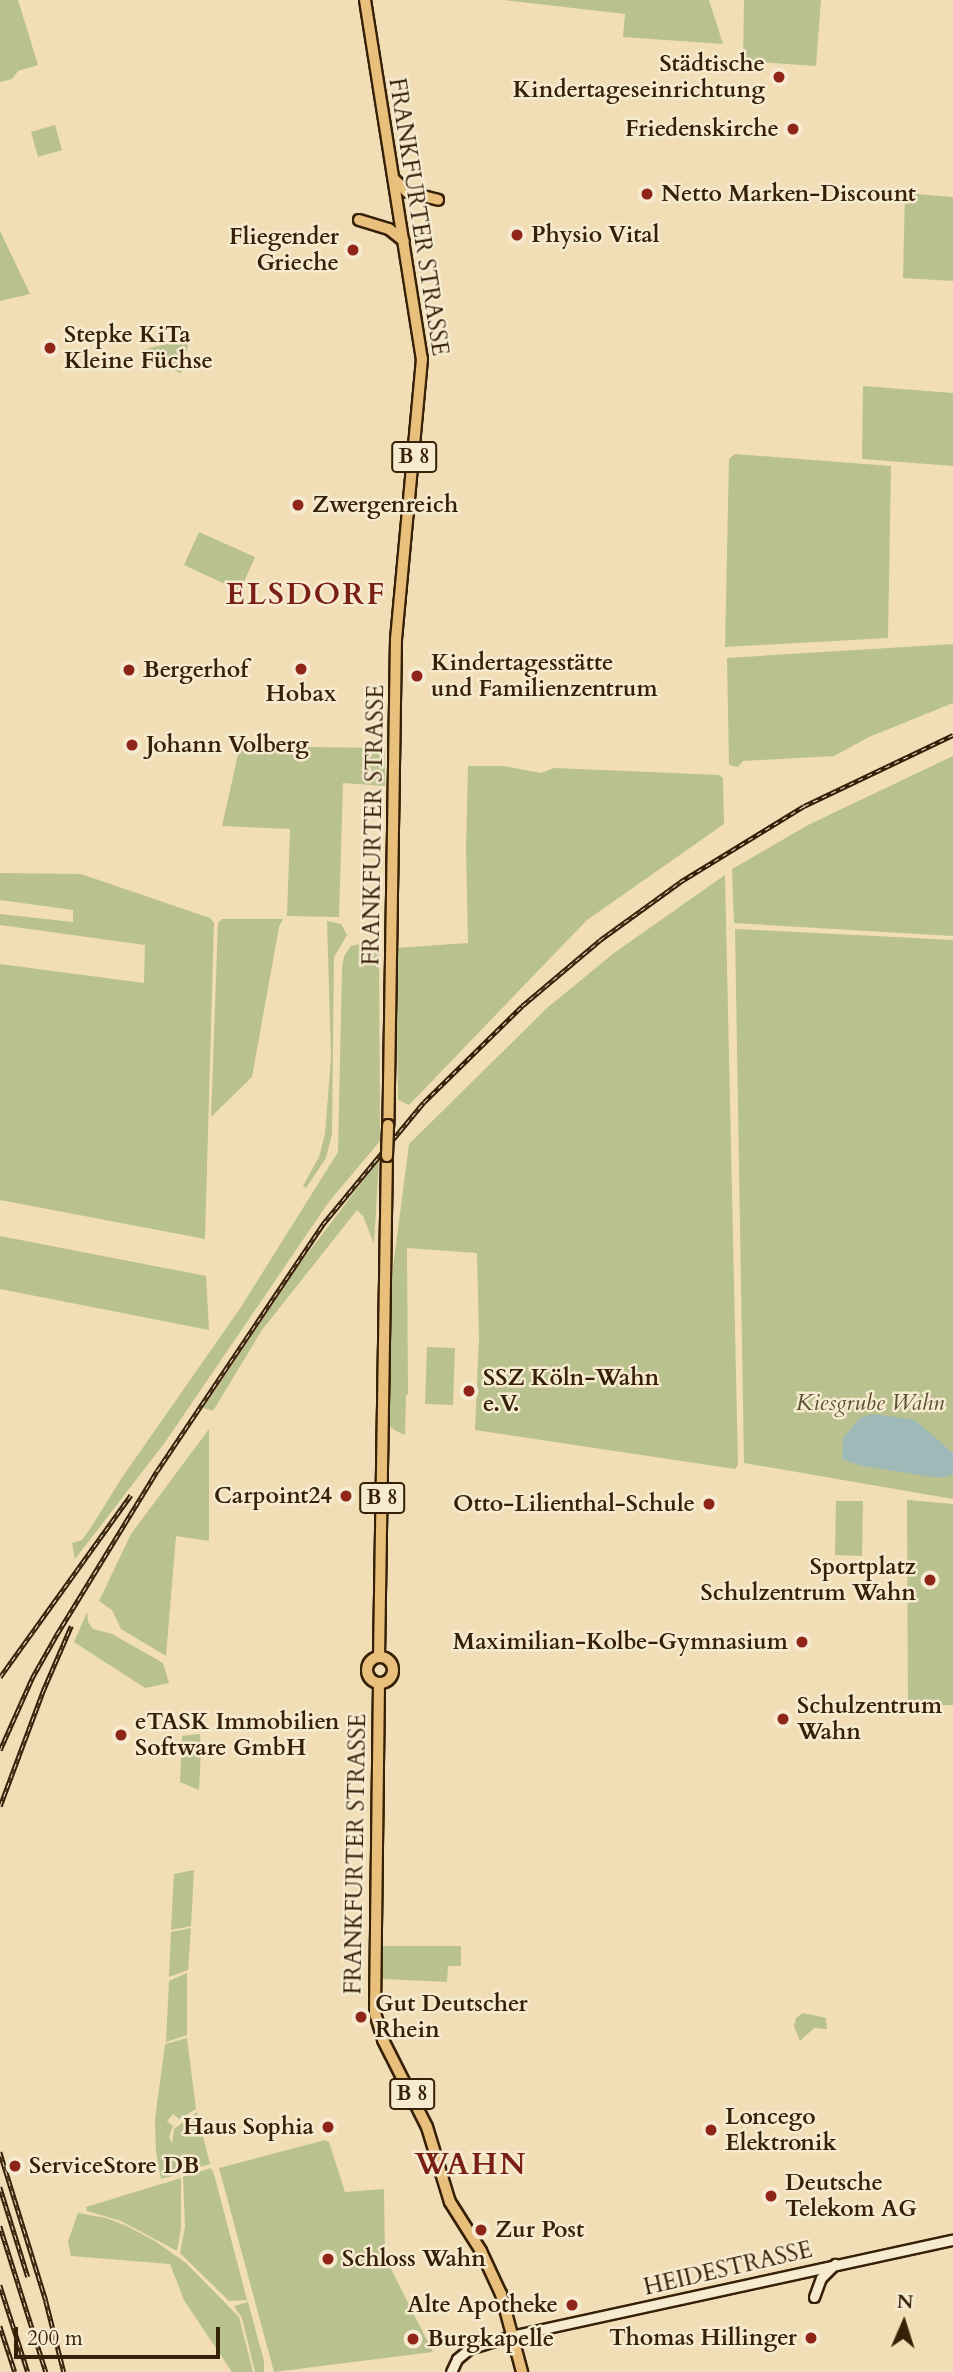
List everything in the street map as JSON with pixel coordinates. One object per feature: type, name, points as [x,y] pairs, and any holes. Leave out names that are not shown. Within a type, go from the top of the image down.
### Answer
[{"type":"main road","name":"FRANKFURTER STRASSE","points":[[365,0],[421,341],[422,379],[396,639],[379,1657]]},
{"type":"main road","points":[[394,178],[407,192],[438,200]]},
{"type":"main road","points":[[359,220],[389,229],[404,241]]},
{"type":"main road","name":"B 8","points":[[379,1657],[389,1661],[393,1670],[390,1678],[379,1683],[372,1680],[367,1670],[369,1663],[379,1657]]},
{"type":"main road","name":"FRANKFURTER STRASSE","points":[[379,1683],[374,2013],[383,2040],[427,2127],[450,2202],[491,2272],[522,2372]]},
{"type":"main road","name":"HEIDESTRASSE","points":[[451,2372],[457,2359],[469,2349],[511,2336],[953,2240]]},
{"type":"main road","points":[[814,2297],[821,2278],[835,2264]]},
{"type":"green space","points":[[0,0],[18,0],[38,65],[18,71],[12,79],[0,82]]},
{"type":"green space","points":[[504,0],[709,0],[723,44],[623,37],[625,14]]},
{"type":"green space","points":[[744,0],[821,0],[816,66],[743,61]]},
{"type":"green space","points":[[55,125],[62,150],[38,157],[31,132]]},
{"type":"green space","points":[[905,193],[953,197],[953,281],[903,278]]},
{"type":"green space","points":[[0,231],[30,294],[0,301]]},
{"type":"green space","points":[[184,340],[188,345],[181,374],[173,369],[168,359],[146,365],[141,350]]},
{"type":"green space","points":[[863,386],[953,393],[953,466],[862,459]]},
{"type":"green space","points":[[735,454],[891,466],[888,638],[725,647],[729,459]]},
{"type":"green space","points":[[199,532],[255,557],[240,591],[184,565]]},
{"type":"green space","points":[[953,644],[953,703],[869,737],[834,756],[743,761],[738,767],[729,765],[727,658]]},
{"type":"green space","points":[[243,746],[385,748],[385,786],[343,783],[339,917],[287,916],[290,829],[222,826],[239,750]]},
{"type":"green space","points":[[953,756],[953,936],[734,923],[732,869],[808,825]]},
{"type":"green space","points":[[468,766],[504,766],[541,773],[554,768],[719,775],[723,778],[724,824],[587,920],[409,1105],[398,1100],[396,948],[468,943]]},
{"type":"green space","points":[[0,873],[81,874],[210,918],[214,923],[205,1239],[0,1200],[0,964],[144,983],[145,945],[0,925],[0,914],[73,922],[73,910],[0,900]]},
{"type":"green space","points":[[725,875],[738,1465],[735,1469],[475,1430],[479,1338],[477,1253],[407,1248],[408,1394],[405,1435],[396,1431],[389,1426],[391,1283],[409,1144],[547,1008],[614,953]]},
{"type":"green space","points":[[222,919],[283,919],[279,927],[252,1077],[211,1117],[218,923]]},
{"type":"green space","points":[[327,921],[341,924],[347,935],[334,957],[332,1134],[326,1158],[306,1188],[303,1186],[319,1157],[325,1134],[331,1057]]},
{"type":"green space","name":"Kiesgrube Wahn","points":[[735,929],[953,940],[953,1499],[744,1463]]},
{"type":"green space","points":[[369,942],[379,944],[380,1141],[328,1203],[166,1441],[75,1559],[72,1543],[82,1540],[90,1529],[121,1479],[241,1307],[338,1152],[342,968],[344,956],[351,946]]},
{"type":"green space","points":[[379,1160],[374,1244],[363,1216],[357,1210],[262,1330],[213,1411],[203,1408],[298,1266]]},
{"type":"green space","points":[[0,1236],[206,1276],[209,1330],[0,1289]]},
{"type":"green space","points":[[427,1347],[455,1348],[453,1405],[425,1404]]},
{"type":"green space","points":[[209,1429],[209,1541],[176,1536],[166,1656],[121,1629],[112,1610],[99,1601],[131,1534]]},
{"type":"green space","name":"Sportplatz Schulzentrum Wahn","points":[[907,1500],[953,1504],[953,1705],[908,1706]]},
{"type":"green space","points":[[836,1501],[863,1501],[862,1556],[835,1555]]},
{"type":"green space","points":[[87,1612],[88,1622],[93,1629],[112,1634],[163,1663],[169,1683],[145,1688],[74,1642]]},
{"type":"green space","points":[[200,1734],[199,1790],[180,1782],[182,1736]]},
{"type":"green space","points":[[194,1870],[191,1926],[171,1930],[174,1874]]},
{"type":"green space","points":[[191,1928],[188,1970],[169,1977],[171,1932]]},
{"type":"green space","points":[[382,1946],[461,1946],[461,1966],[448,1966],[447,1982],[384,1979],[380,1974]]},
{"type":"green space","points":[[187,1973],[187,2035],[166,2042],[169,1981]]},
{"type":"green space","points":[[803,2013],[826,2018],[827,2029],[814,2028],[800,2041],[794,2026],[796,2018]]},
{"type":"green space","points":[[187,2038],[196,2109],[179,2119],[173,2114],[167,2121],[173,2126],[169,2137],[172,2144],[174,2129],[197,2112],[210,2164],[184,2172],[180,2163],[180,2174],[161,2179],[156,2152],[155,2119],[165,2044]]},
{"type":"green space","points":[[325,2140],[329,2142],[345,2192],[384,2189],[385,2257],[433,2352],[274,2372],[219,2168]]},
{"type":"green space","points":[[211,2168],[247,2300],[229,2301],[180,2253],[185,2227],[183,2177]]},
{"type":"green space","points":[[181,2178],[181,2228],[177,2251],[121,2221],[87,2211],[86,2207]]},
{"type":"green space","points":[[78,2213],[106,2218],[127,2226],[155,2241],[186,2263],[239,2317],[253,2372],[232,2372],[184,2300],[170,2264],[71,2256],[68,2241]]},
{"type":"green space","points":[[248,2302],[264,2361],[264,2372],[255,2372],[242,2318],[234,2306]]},
{"type":"water","points":[[873,1414],[915,1420],[953,1453],[953,1475],[939,1478],[862,1466],[842,1459],[843,1438],[860,1418]]},
{"type":"railway","points":[[0,1750],[32,1678],[157,1471],[323,1224],[424,1102],[522,1006],[600,940],[680,882],[804,806],[953,735]]},
{"type":"railway","points":[[0,1677],[131,1495]]},
{"type":"railway","points":[[0,1806],[43,1691],[71,1626]]},
{"type":"railway","points":[[0,2152],[46,2301],[64,2372]]},
{"type":"railway","points":[[0,2187],[28,2277]]},
{"type":"railway","points":[[0,2226],[46,2372]]},
{"type":"railway","points":[[0,2285],[28,2372]]},
{"type":"railway","points":[[0,2326],[15,2372]]},
{"type":"place","name":"Städtische Kindertageseinrichtung","points":[[779,77]]},
{"type":"place","name":"Friedenskirche","points":[[793,129]]},
{"type":"place","name":"Netto Marken-Discount","points":[[647,194]]},
{"type":"place","name":"Physio Vital","points":[[517,235]]},
{"type":"place","name":"Fliegender Grieche","points":[[353,250]]},
{"type":"place","name":"Stepke KiTa Kleine Füchse","points":[[50,348]]},
{"type":"place","name":"Zwergenreich","points":[[298,505]]},
{"type":"place","name":"Hobax","points":[[301,669]]},
{"type":"place","name":"Bergerhof","points":[[129,670]]},
{"type":"place","name":"Kindertagesstätte und Familienzentrum","points":[[417,676]]},
{"type":"place","name":"Johann Volberg","points":[[132,745]]},
{"type":"place","name":"SSZ Köln-Wahn e.V.","points":[[469,1391]]},
{"type":"place","name":"Carpoint24","points":[[346,1496]]},
{"type":"place","name":"Otto-Lilienthal-Schule","points":[[709,1504]]},
{"type":"place","name":"Sportplatz Schulzentrum Wahn","points":[[930,1580]]},
{"type":"place","name":"Maximilian-Kolbe-Gymnasium","points":[[802,1642]]},
{"type":"place","name":"Schulzentrum Wahn","points":[[783,1719]]},
{"type":"place","name":"eTASK Immobilien Software GmbH","points":[[121,1735]]},
{"type":"place","name":"Gut Deutscher Rhein","points":[[361,2017]]},
{"type":"place","name":"Haus Sophia","points":[[328,2127]]},
{"type":"place","name":"Loncego Elektronik","points":[[711,2130]]},
{"type":"place","name":"ServiceStore DB","points":[[15,2166]]},
{"type":"place","name":"Deutsche Telekom AG","points":[[771,2196]]},
{"type":"place","name":"Zur Post","points":[[481,2230]]},
{"type":"place","name":"Schloss Wahn","points":[[328,2259]]},
{"type":"place","name":"Alte Apotheke","points":[[572,2305]]},
{"type":"place","name":"Thomas Hillinger","points":[[811,2338]]},
{"type":"place","name":"Burgkapelle","points":[[413,2339]]},
{"type":"district","name":"ELSDORF","points":[[306,595]]},
{"type":"district","name":"WAHN","points":[[471,2165]]}]
